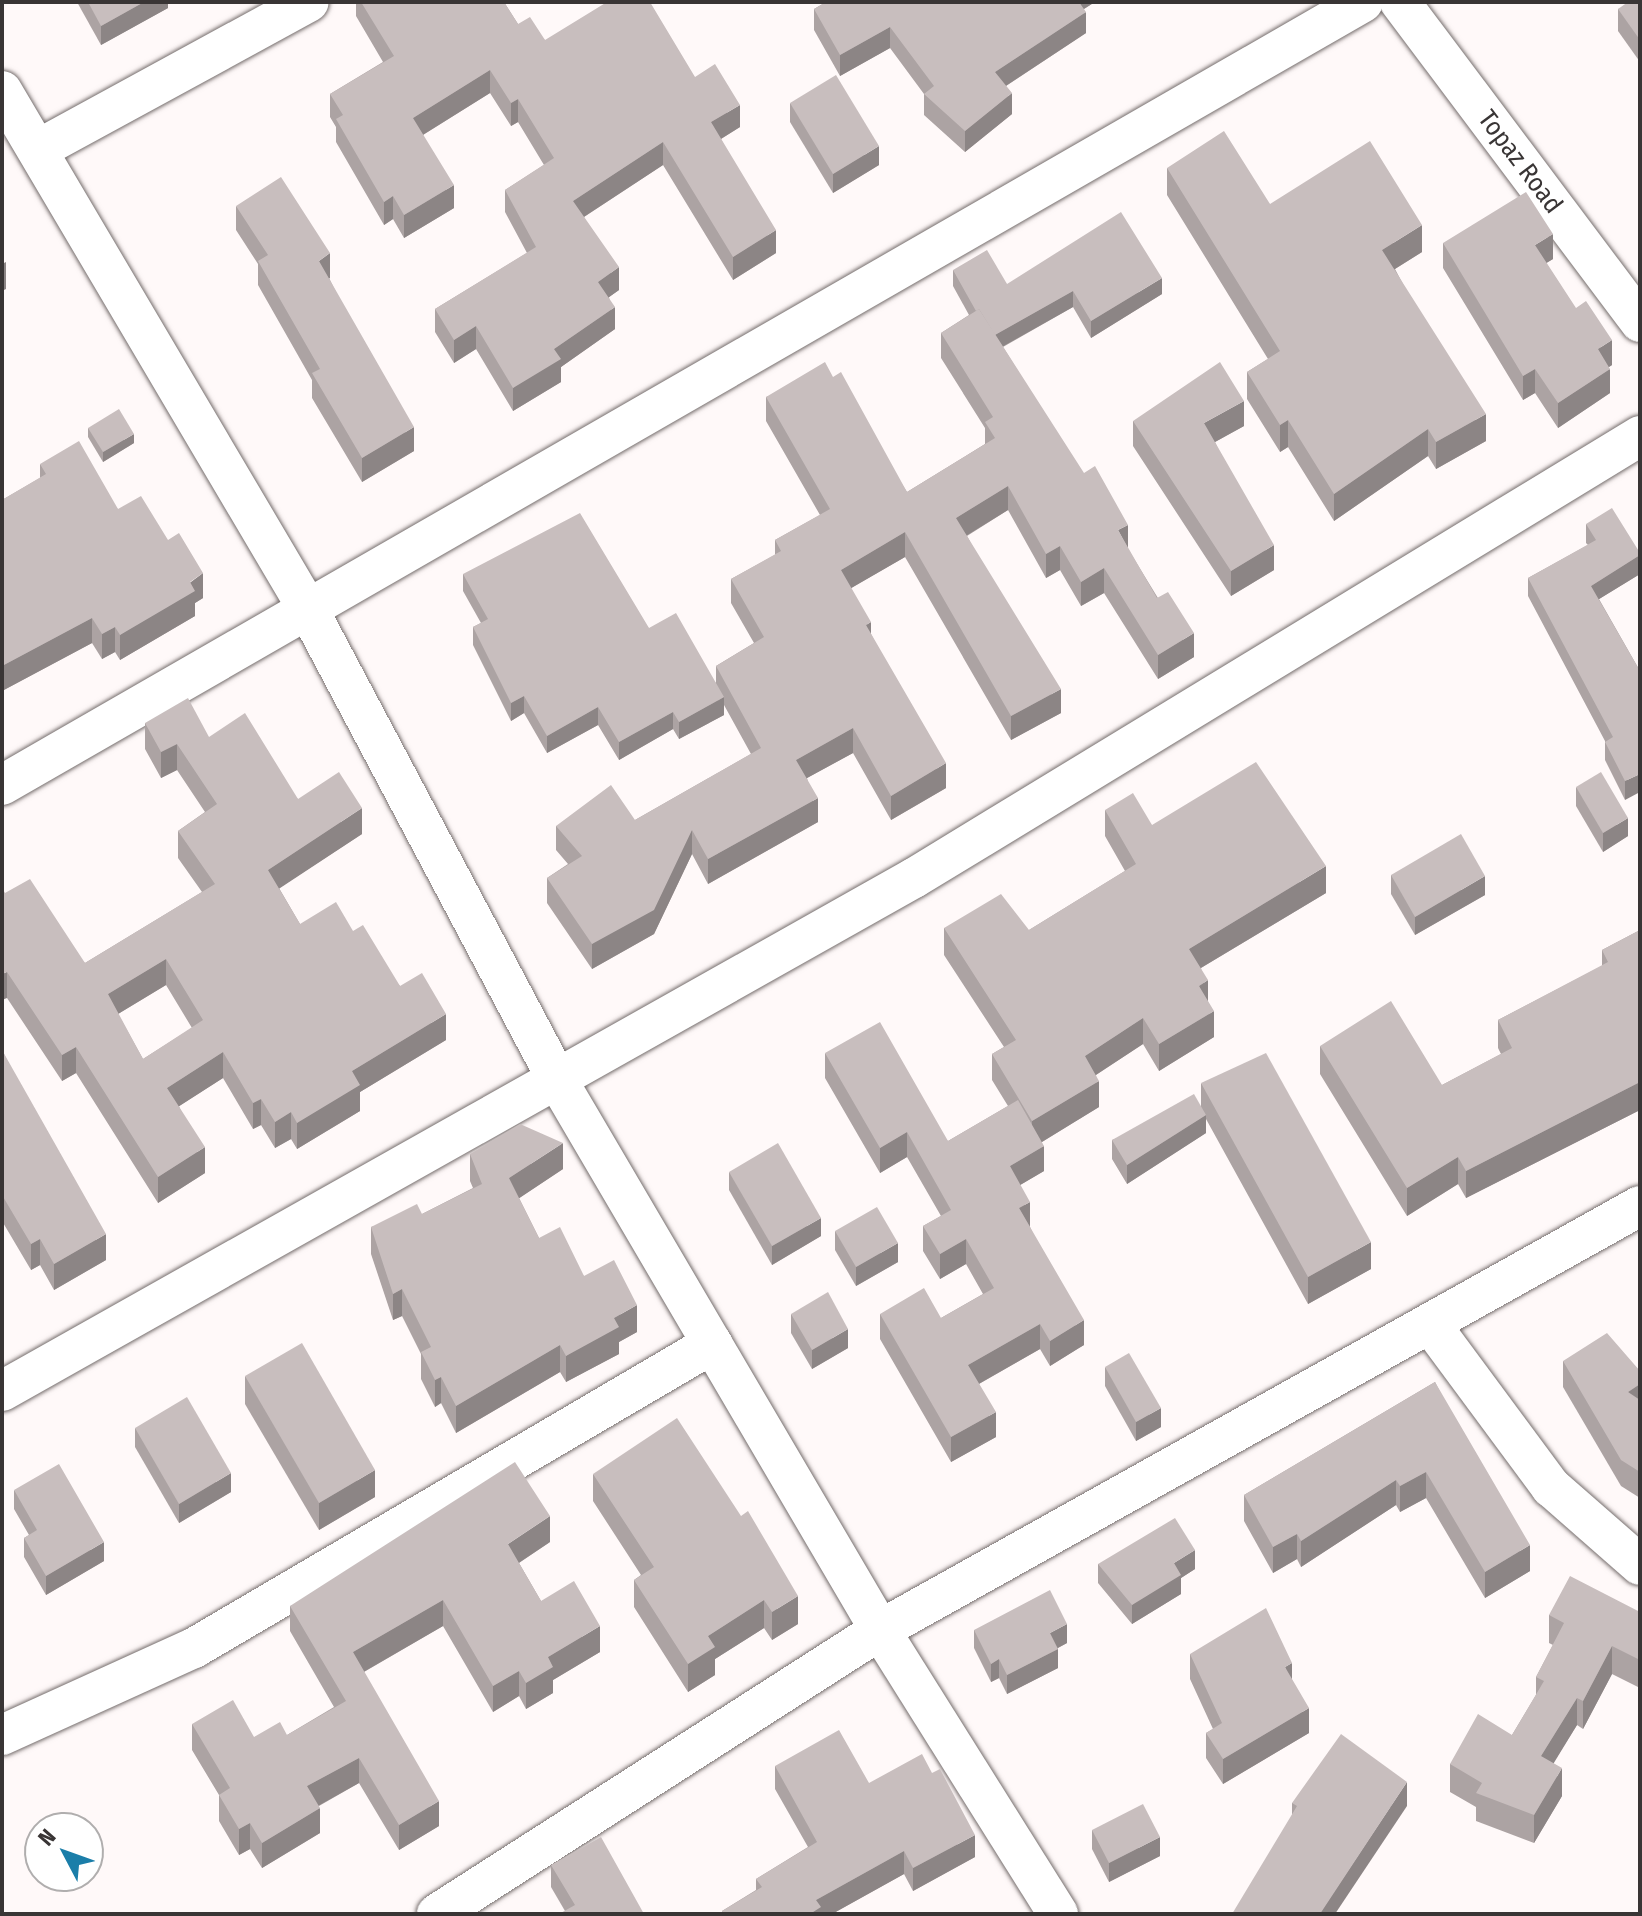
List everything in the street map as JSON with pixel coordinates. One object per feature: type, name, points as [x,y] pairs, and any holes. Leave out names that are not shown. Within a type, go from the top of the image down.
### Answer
[{"type":"street","points":[[39,149],[309,2]]},
{"type":"street","points":[[2,785],[1363,2]]},
{"type":"street","name":"Topaz Road","points":[[1400,2],[1640,322]]},
{"type":"street","points":[[2,91],[309,611],[559,1083],[880,1630],[1058,1914]]},
{"type":"street","points":[[2,1391],[559,1083],[914,878],[1640,436]]},
{"type":"street","points":[[437,1914],[880,1630],[1640,1206]]},
{"type":"street","points":[[1431,1325],[1551,1487],[1640,1565]]},
{"type":"street","points":[[2,1735],[194,1648],[712,1344]]},
{"type":"building","points":[[88,2],[144,2],[101,26]]},
{"type":"building","points":[[361,2],[504,2],[518,24],[530,17],[545,40],[607,2],[650,2],[695,77],[715,64],[740,105],[711,122],[776,230],[733,257],[663,142],[573,201],[619,267],[598,282],[615,307],[554,349],[561,359],[513,388],[476,326],[454,340],[435,309],[536,247],[505,190],[554,158],[518,99],[511,103],[490,70],[413,118],[454,185],[404,215],[393,196],[384,202],[336,119],[343,115],[330,94],[394,56]]},
{"type":"building","points":[[826,2],[1079,2],[1086,12],[995,72],[1012,93],[965,131],[924,94],[934,86],[890,27],[840,55],[814,9]]},
{"type":"building","points":[[1628,2],[1640,2],[1640,40],[1618,9]]},
{"type":"building","points":[[836,75],[879,146],[833,174],[790,103]]},
{"type":"building","points":[[1224,131],[1270,204],[1370,141],[1422,225],[1382,250],[1486,414],[1436,442],[1428,429],[1334,494],[1288,420],[1280,425],[1247,372],[1280,351],[1167,168]]},
{"type":"building","points":[[281,177],[330,253],[319,261],[414,427],[362,458],[312,373],[320,369],[258,261],[268,255],[236,206]]},
{"type":"building","points":[[1526,192],[1553,234],[1535,245],[1576,308],[1586,301],[1612,340],[1598,349],[1610,369],[1558,403],[1535,369],[1523,376],[1443,243]]},
{"type":"building","points":[[1121,212],[1162,278],[1091,321],[1073,291],[995,335],[979,309],[976,311],[953,270],[987,250],[1007,284]]},
{"type":"building","points":[[979,309],[1084,473],[1095,466],[1128,525],[1118,530],[1157,598],[1168,592],[1194,633],[1158,655],[1104,568],[1081,582],[1060,546],[1046,554],[1008,486],[956,518],[1061,689],[1011,716],[905,532],[841,570],[871,622],[866,625],[946,763],[891,796],[853,728],[796,760],[818,798],[708,859],[692,830],[654,910],[592,944],[547,878],[582,856],[556,826],[611,785],[635,820],[761,748],[716,666],[764,637],[731,579],[781,551],[775,540],[830,509],[766,397],[825,362],[833,377],[841,372],[907,492],[995,438],[985,422],[993,417],[941,333]]},
{"type":"building","points":[[1220,362],[1244,401],[1204,423],[1274,545],[1231,571],[1133,421]]},
{"type":"building","points":[[119,409],[134,434],[103,452],[88,428]]},
{"type":"building","points":[[79,441],[118,509],[141,496],[168,540],[179,533],[203,573],[190,582],[195,591],[120,635],[115,627],[102,634],[92,618],[2,666],[2,500],[46,474],[40,464]]},
{"type":"building","points":[[1612,508],[1640,553],[1591,586],[1640,671],[1640,774],[1625,781],[1605,742],[1613,737],[1528,578],[1596,540],[1586,524]]},
{"type":"building","points":[[580,513],[649,628],[676,613],[724,697],[679,722],[673,712],[619,742],[598,707],[547,736],[524,696],[511,703],[473,627],[488,619],[463,574]]},
{"type":"building","points":[[188,698],[209,737],[245,713],[298,799],[339,772],[362,808],[268,870],[300,924],[336,902],[353,931],[363,925],[400,986],[422,973],[446,1014],[352,1071],[360,1085],[297,1123],[291,1112],[275,1122],[261,1099],[253,1103],[223,1052],[167,1088],[205,1147],[158,1177],[76,1047],[62,1055],[7,972],[2,974],[2,888],[5,893],[30,879],[85,963],[215,884],[178,831],[217,804],[177,744],[161,752],[145,723]],"holes":[[[166,959],[203,1020],[143,1059],[108,994]]]},
{"type":"building","points":[[1256,762],[1326,866],[1189,949],[1208,980],[1199,986],[1214,1011],[1159,1044],[1143,1018],[1085,1056],[1099,1081],[1032,1121],[992,1054],[1016,1040],[944,928],[1001,894],[1029,930],[1136,864],[1105,810],[1133,793],[1152,825]]},
{"type":"building","points":[[1601,772],[1628,818],[1603,833],[1576,787]]},
{"type":"building","points":[[1461,834],[1485,876],[1415,917],[1391,875]]},
{"type":"building","points":[[1640,930],[1640,1082],[1466,1171],[1458,1157],[1407,1188],[1320,1046],[1391,1001],[1442,1085],[1512,1048],[1498,1020],[1608,962],[1602,950]]},
{"type":"building","points":[[880,1022],[948,1141],[1018,1100],[1044,1146],[1010,1166],[1030,1202],[1019,1208],[1084,1320],[1050,1341],[1040,1324],[968,1365],[996,1412],[951,1437],[880,1314],[924,1288],[941,1318],[994,1288],[966,1239],[940,1254],[923,1226],[951,1210],[907,1132],[880,1148],[825,1053]]},
{"type":"building","points":[[2,1050],[106,1234],[54,1264],[40,1239],[31,1244],[2,1195]]},
{"type":"building","points":[[1266,1053],[1371,1242],[1308,1277],[1201,1083]]},
{"type":"building","points":[[1194,1094],[1206,1115],[1127,1165],[1112,1140]]},
{"type":"building","points":[[520,1124],[563,1143],[509,1178],[539,1238],[560,1227],[584,1276],[614,1260],[637,1305],[614,1318],[619,1327],[566,1356],[560,1345],[456,1406],[441,1377],[435,1380],[421,1352],[431,1347],[402,1289],[393,1294],[371,1227],[417,1204],[422,1214],[482,1184],[470,1154]]},
{"type":"building","points":[[778,1143],[821,1218],[772,1246],[729,1172]]},
{"type":"building","points":[[877,1207],[898,1243],[856,1267],[835,1231]]},
{"type":"building","points":[[828,1292],[848,1329],[812,1350],[791,1314]]},
{"type":"building","points":[[1607,1333],[1640,1371],[1640,1384],[1628,1392],[1640,1400],[1640,1472],[1621,1460],[1563,1361]]},
{"type":"building","points":[[302,1343],[375,1470],[319,1503],[245,1376]]},
{"type":"building","points":[[1129,1353],[1161,1408],[1136,1422],[1105,1367]]},
{"type":"building","points":[[1435,1382],[1530,1545],[1485,1572],[1426,1472],[1400,1486],[1396,1480],[1301,1541],[1297,1534],[1273,1547],[1244,1495]]},
{"type":"building","points":[[187,1397],[231,1473],[179,1504],[135,1428]]},
{"type":"building","points":[[677,1418],[741,1516],[748,1511],[798,1596],[772,1612],[764,1600],[708,1636],[715,1647],[688,1664],[634,1580],[654,1567],[593,1474]]},
{"type":"building","points":[[515,1462],[550,1516],[508,1544],[541,1601],[574,1581],[600,1626],[548,1657],[553,1667],[526,1683],[519,1671],[493,1686],[443,1600],[353,1652],[439,1801],[399,1825],[359,1758],[307,1786],[320,1808],[262,1843],[250,1823],[239,1829],[219,1795],[230,1788],[192,1724],[233,1700],[254,1737],[280,1722],[287,1735],[346,1701],[290,1606]]},
{"type":"building","points":[[59,1464],[104,1542],[46,1576],[24,1538],[37,1530],[14,1490]]},
{"type":"building","points":[[1175,1518],[1195,1550],[1174,1563],[1181,1575],[1132,1605],[1098,1564]]},
{"type":"building","points":[[1570,1576],[1640,1612],[1640,1660],[1612,1646],[1583,1701],[1577,1698],[1541,1756],[1562,1768],[1534,1815],[1476,1793],[1482,1783],[1450,1764],[1478,1714],[1512,1735],[1544,1681],[1536,1677],[1564,1623],[1549,1615]]},
{"type":"building","points":[[1050,1590],[1067,1624],[1050,1633],[1058,1649],[1007,1675],[999,1659],[991,1664],[974,1630]]},
{"type":"building","points":[[1266,1608],[1292,1663],[1285,1667],[1309,1708],[1223,1759],[1206,1733],[1222,1723],[1190,1654]]},
{"type":"building","points":[[839,1730],[869,1783],[922,1754],[932,1773],[940,1769],[975,1835],[913,1868],[904,1851],[816,1900],[821,1907],[810,1914],[723,1914],[722,1911],[762,1887],[756,1879],[817,1842],[775,1766]]},
{"type":"building","points":[[1341,1734],[1407,1782],[1320,1914],[1232,1914],[1297,1806],[1292,1803]]},
{"type":"building","points":[[1143,1804],[1160,1837],[1109,1863],[1092,1830]]},
{"type":"building","points":[[601,1837],[644,1914],[559,1914],[575,1905],[551,1865]]}]
